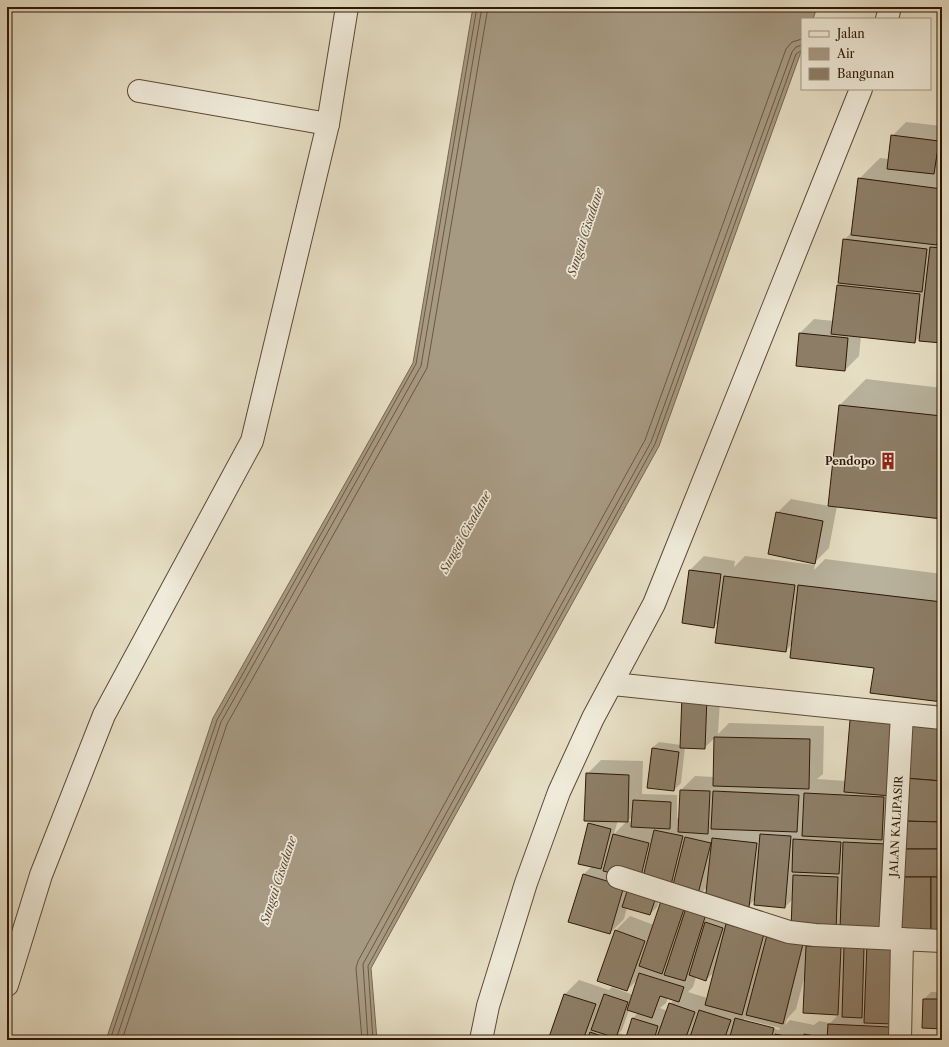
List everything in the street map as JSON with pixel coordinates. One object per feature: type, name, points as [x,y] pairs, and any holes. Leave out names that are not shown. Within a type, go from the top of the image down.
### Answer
[{"type":"street","points":[[7,985],[41,875],[104,715],[252,441],[328,124],[347,7]]},
{"type":"street","points":[[887,18],[890,7]]},
{"type":"street","points":[[480,1040],[488,1006],[526,883],[559,792],[593,718],[654,604],[861,90]]},
{"type":"street","points":[[139,91],[328,124]]},
{"type":"street","points":[[612,684],[942,718]]},
{"type":"street","name":"JALAN KALIPASIR","points":[[900,1040],[896,938],[902,714]]},
{"type":"street","points":[[618,877],[788,932],[814,935],[942,941]]},
{"type":"water","name":"Sungai Cisadane","points":[[473,7],[817,7],[813,18],[801,18],[801,52],[659,446],[371,968],[377,1040],[106,1040],[213,718],[413,363]]},
{"type":"building","points":[[891,135],[939,141],[934,174],[887,169]]},
{"type":"building","points":[[858,178],[942,189],[942,205],[937,245],[851,235]]},
{"type":"building","points":[[843,239],[927,249],[922,292],[838,283]]},
{"type":"building","points":[[930,247],[942,248],[942,343],[919,341]]},
{"type":"building","points":[[837,285],[920,294],[915,343],[831,334]]},
{"type":"building","points":[[799,333],[848,338],[845,371],[796,366]]},
{"type":"building","name":"Pendopo","points":[[839,405],[942,416],[942,519],[828,506]]},
{"type":"building","points":[[776,512],[823,521],[815,564],[768,554]]},
{"type":"building","points":[[689,570],[721,574],[714,628],[682,623]]},
{"type":"building","points":[[724,576],[795,585],[786,652],[715,643]]},
{"type":"building","points":[[798,585],[942,602],[942,702],[870,693],[874,668],[790,658]]},
{"type":"building","points":[[682,696],[707,697],[705,749],[680,748]]},
{"type":"building","points":[[850,720],[897,724],[891,796],[844,792]]},
{"type":"building","points":[[906,724],[942,726],[942,781],[904,778]]},
{"type":"building","points":[[714,737],[810,739],[809,789],[713,786]]},
{"type":"building","points":[[652,748],[679,752],[674,791],[647,788]]},
{"type":"building","points":[[586,773],[629,775],[628,822],[584,821]]},
{"type":"building","points":[[904,778],[942,781],[942,822],[902,821]]},
{"type":"building","points":[[680,790],[710,791],[708,834],[678,832]]},
{"type":"building","points":[[713,791],[799,795],[797,832],[711,829]]},
{"type":"building","points":[[804,793],[884,797],[882,840],[802,836]]},
{"type":"building","points":[[633,800],[671,802],[670,829],[631,827]]},
{"type":"building","points":[[902,821],[942,822],[942,849],[901,849]]},
{"type":"building","points":[[588,823],[611,829],[601,869],[578,864]]},
{"type":"building","points":[[654,830],[683,836],[670,889],[642,882]]},
{"type":"building","points":[[613,834],[649,843],[640,880],[603,871]]},
{"type":"building","points":[[760,834],[791,836],[785,908],[754,905]]},
{"type":"building","points":[[685,837],[711,843],[697,898],[671,893]]},
{"type":"building","points":[[712,838],[757,843],[749,907],[705,902]]},
{"type":"building","points":[[793,839],[841,842],[839,874],[792,872]]},
{"type":"building","points":[[843,842],[886,844],[883,931],[840,930]]},
{"type":"building","points":[[898,849],[942,849],[942,877],[897,877]]},
{"type":"building","points":[[583,874],[624,886],[610,934],[568,922]]},
{"type":"building","points":[[793,875],[838,877],[836,931],[791,929]]},
{"type":"building","points":[[897,877],[931,877],[931,934],[897,934]]},
{"type":"building","points":[[931,877],[942,877],[942,934],[931,934]]},
{"type":"building","points":[[630,882],[658,891],[650,915],[622,907]]},
{"type":"building","points":[[662,898],[685,906],[662,974],[639,966]]},
{"type":"building","points":[[686,908],[706,914],[685,981],[664,975]]},
{"type":"building","points":[[705,922],[723,928],[706,981],[689,975]]},
{"type":"building","points":[[726,924],[764,934],[742,1015],[705,1005]]},
{"type":"building","points":[[615,930],[645,941],[627,991],[597,981]]},
{"type":"building","points":[[767,935],[803,944],[783,1024],[746,1015]]},
{"type":"building","points":[[867,944],[895,945],[894,1024],[864,1023]]},
{"type":"building","points":[[806,946],[841,947],[838,1015],[803,1013]]},
{"type":"building","points":[[844,946],[864,947],[862,1018],[842,1017]]},
{"type":"building","points":[[639,973],[684,987],[679,1002],[660,996],[652,1018],[627,1010]]},
{"type":"building","points":[[564,994],[596,1004],[583,1040],[548,1040]]},
{"type":"building","points":[[604,994],[628,1002],[616,1038],[591,1030]]},
{"type":"building","points":[[923,999],[942,999],[942,1029],[922,1028]]},
{"type":"building","points":[[669,1003],[695,1012],[685,1040],[656,1040]]},
{"type":"building","points":[[699,1010],[731,1020],[724,1040],[689,1040]]},
{"type":"building","points":[[632,1018],[658,1026],[654,1040],[625,1040]]},
{"type":"building","points":[[735,1018],[774,1028],[771,1040],[729,1040]]},
{"type":"building","points":[[828,1024],[890,1027],[889,1040],[827,1040]]},
{"type":"building","points":[[590,1032],[613,1040],[587,1040]]},
{"type":"building","points":[[775,1034],[802,1039],[774,1040]]},
{"type":"building","points":[[804,1034],[825,1038],[824,1040],[803,1040]]},
{"type":"place","name":"Pendopo","points":[[888,461]]}]
